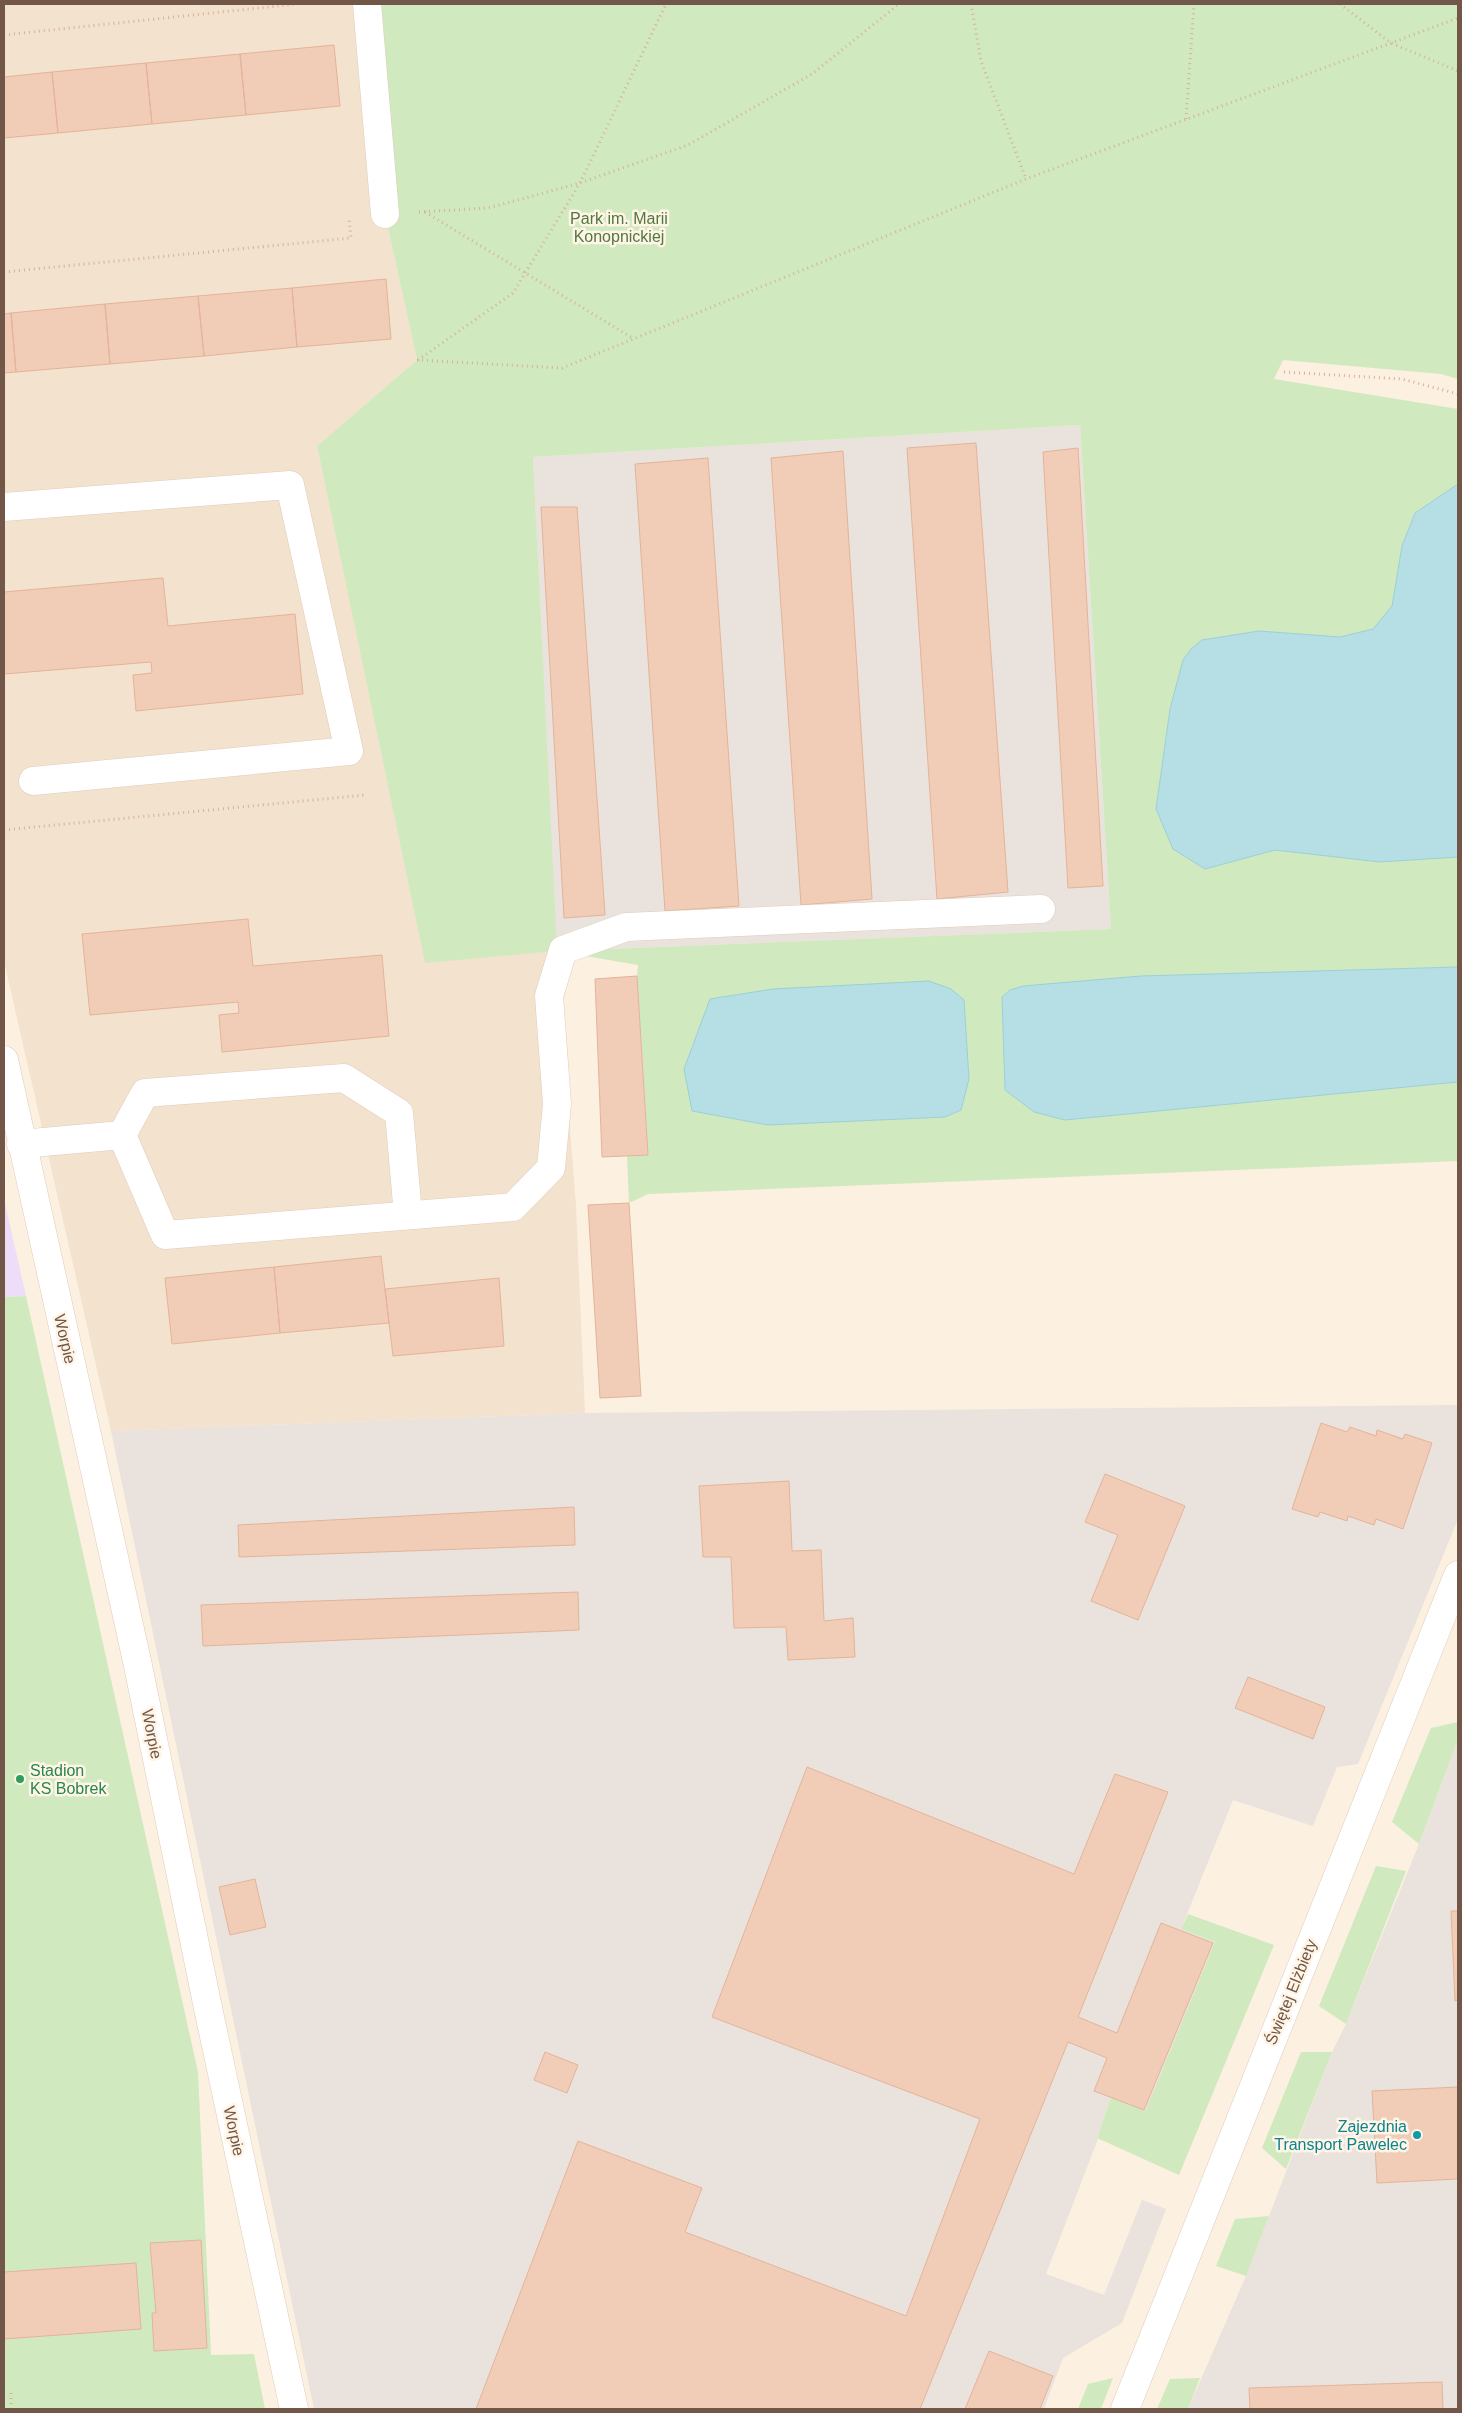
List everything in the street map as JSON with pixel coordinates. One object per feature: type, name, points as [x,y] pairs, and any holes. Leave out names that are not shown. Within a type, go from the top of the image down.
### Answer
[{"type":"street","points":[[367,4],[385,214]]},
{"type":"street","points":[[4,507],[290,485],[349,751],[33,781]]},
{"type":"street","points":[[122,1136],[164,1235],[514,1207],[551,1168],[557,1104],[549,996],[564,950],[626,927],[1041,910]]},
{"type":"street","name":"Worpie","points":[[4,1060],[21,1144],[137,1661],[208,2008],[294,2409]]},
{"type":"street","points":[[122,1136],[145,1093],[344,1078],[399,1113],[408,1215]]},
{"type":"street","points":[[21,1144],[122,1136]]},
{"type":"street","name":"Świętej Elżbiety","points":[[1125,2409],[1458,1575]]},
{"type":"path","points":[[4,35],[297,4]]},
{"type":"path","points":[[666,4],[580,183],[513,293],[417,360],[562,368],[1026,179],[1458,18]]},
{"type":"path","points":[[4,272],[352,238],[348,211],[385,214],[488,208],[580,183],[696,140],[812,74],[899,4]]},
{"type":"path","points":[[971,4],[981,61],[1026,179]]},
{"type":"path","points":[[1186,120],[1194,4]]},
{"type":"path","points":[[1340,4],[1391,44],[1458,71]]},
{"type":"path","points":[[425,212],[634,339]]},
{"type":"path","points":[[1284,372],[1402,378],[1458,394]]},
{"type":"path","points":[[4,830],[365,795]]},
{"type":"path","points":[[11,2393],[12,2409]]},
{"type":"shaded area","points":[[4,4],[367,4],[385,214],[417,360],[317,446],[425,962],[556,951],[576,1205],[585,1413],[111,1431],[4,961]]},
{"type":"shaded area","points":[[1080,425],[1111,929],[556,951],[533,457]]},
{"type":"shaded area","points":[[4,1199],[26,1296],[4,1297]]},
{"type":"shaded area","points":[[1458,1405],[1458,1519],[1358,1764],[1337,1767],[1313,1826],[1233,1800],[1181,1929],[1215,1942],[1146,2111],[1111,2098],[1098,2139],[1046,2274],[1104,2295],[1142,2200],[1166,2209],[1122,2323],[1063,2358],[1044,2409],[314,2409],[111,1431],[585,1413]]},
{"type":"shaded area","points":[[1458,1739],[1458,2409],[1188,2409],[1246,2276],[1332,2052],[1346,2024],[1419,1844]]},
{"type":"green space","name":"Park im. Marii Konopnickiej","points":[[367,4],[1458,4],[1458,379],[1441,374],[1283,360],[1274,379],[1458,409],[1458,484],[1415,513],[1402,546],[1392,606],[1373,629],[1340,637],[1259,631],[1202,640],[1170,709],[1156,809],[1173,849],[1205,869],[1275,850],[1380,862],[1458,857],[1458,967],[1141,976],[1010,990],[1002,998],[1005,1090],[1034,1112],[1066,1120],[1458,1082],[1458,1161],[648,1194],[629,1203],[627,1156],[648,1155],[637,976],[638,965],[556,951],[425,963],[317,446],[417,360],[385,214]],"holes":[[[1080,425],[1111,929],[557,951],[533,457]],[[961,1110],[945,1117],[768,1125],[692,1111]]]},
{"type":"green space","points":[[26,1296],[198,2072],[211,2355],[254,2354],[265,2409],[4,2409],[4,1297]]},
{"type":"green space","points":[[1458,1722],[1458,1739],[1419,1844],[1392,1822],[1431,1728]]},
{"type":"green space","points":[[1376,1866],[1406,1871],[1346,2024],[1319,2006]]},
{"type":"green space","points":[[1188,1914],[1274,1945],[1179,2175],[1097,2138],[1111,2098],[1146,2110],[1215,1942],[1181,1929]]},
{"type":"green space","points":[[1301,2052],[1332,2052],[1286,2169],[1262,2148]]},
{"type":"green space","points":[[1269,2216],[1246,2276],[1216,2266],[1235,2219]]},
{"type":"green space","points":[[1113,2378],[1101,2409],[1078,2409],[1088,2384]]},
{"type":"green space","points":[[1200,2378],[1188,2409],[1157,2409],[1170,2379]]},
{"type":"water","points":[[1458,484],[1458,857],[1380,862],[1275,850],[1205,869],[1173,849],[1156,809],[1170,709],[1183,660],[1191,649],[1202,640],[1259,631],[1340,637],[1373,629],[1392,606],[1402,546],[1415,513]]},
{"type":"water","points":[[1458,967],[1458,1082],[1065,1120],[1034,1112],[1005,1090],[1002,997],[1010,990],[1023,986],[1141,976]]},
{"type":"water","points":[[929,981],[951,989],[964,1000],[969,1079],[961,1110],[945,1117],[768,1125],[692,1111],[684,1069],[710,999],[773,989]]},
{"type":"building","points":[[334,45],[340,106],[246,115],[240,54]]},
{"type":"building","points":[[240,54],[246,115],[152,124],[146,63]]},
{"type":"building","points":[[146,63],[152,124],[58,133],[52,72]]},
{"type":"building","points":[[52,72],[58,133],[4,138],[4,77]]},
{"type":"building","points":[[386,279],[391,339],[297,347],[292,288]]},
{"type":"building","points":[[292,288],[297,347],[204,356],[198,296]]},
{"type":"building","points":[[198,296],[204,356],[110,364],[105,304]]},
{"type":"building","points":[[105,304],[110,364],[16,372],[11,313]]},
{"type":"building","points":[[11,313],[16,372],[4,373],[4,314]]},
{"type":"building","points":[[976,443],[1008,892],[937,899],[907,448]]},
{"type":"building","points":[[1078,448],[1103,886],[1068,888],[1043,452]]},
{"type":"building","points":[[843,451],[872,899],[801,905],[771,458]]},
{"type":"building","points":[[708,458],[739,906],[665,911],[635,464]]},
{"type":"building","points":[[541,507],[577,507],[605,915],[564,918]]},
{"type":"building","points":[[163,578],[168,626],[295,614],[303,694],[136,711],[133,675],[152,673],[151,662],[4,674],[4,592]]},
{"type":"building","points":[[248,919],[253,966],[382,955],[389,1036],[222,1052],[219,1015],[239,1013],[238,1002],[90,1015],[82,934]]},
{"type":"building","points":[[637,976],[648,1155],[602,1157],[595,979]]},
{"type":"building","points":[[629,1203],[641,1396],[600,1398],[588,1205]]},
{"type":"building","points":[[381,1256],[389,1323],[280,1333],[274,1267]]},
{"type":"building","points":[[274,1267],[280,1333],[172,1344],[165,1278]]},
{"type":"building","points":[[499,1278],[504,1346],[393,1356],[385,1289]]},
{"type":"building","points":[[1321,1423],[1347,1432],[1350,1427],[1376,1436],[1377,1430],[1403,1439],[1405,1434],[1432,1443],[1403,1529],[1376,1519],[1374,1525],[1348,1516],[1347,1521],[1320,1512],[1318,1517],[1292,1509]]},
{"type":"building","points":[[1105,1474],[1185,1506],[1138,1620],[1091,1601],[1118,1535],[1085,1522]]},
{"type":"building","points":[[789,1481],[792,1551],[821,1550],[824,1621],[853,1618],[855,1657],[788,1660],[786,1627],[734,1628],[731,1557],[703,1557],[699,1486]]},
{"type":"building","points":[[574,1507],[575,1545],[239,1557],[238,1525]]},
{"type":"building","points":[[578,1592],[579,1630],[203,1646],[201,1605]]},
{"type":"building","points":[[1248,1677],[1325,1707],[1313,1739],[1235,1708]]},
{"type":"building","points":[[807,1767],[1074,1874],[1115,1774],[1168,1792],[1078,2017],[1117,2033],[1161,1923],[1213,1943],[1144,2110],[1094,2091],[1107,2058],[1068,2042],[920,2409],[476,2409],[578,2141],[702,2188],[685,2232],[906,2316],[980,2119],[712,2017]]},
{"type":"building","points":[[255,1879],[266,1927],[230,1935],[219,1887]]},
{"type":"building","points":[[1451,1911],[1458,1911],[1458,2000],[1455,2001]]},
{"type":"building","points":[[545,2052],[578,2065],[567,2093],[534,2080]]},
{"type":"building","name":"Zajezdnia Transport Pawelec","points":[[1458,2087],[1458,2179],[1377,2183],[1372,2091]]},
{"type":"building","points":[[201,2240],[207,2348],[154,2351],[152,2313],[156,2313],[150,2243]]},
{"type":"building","points":[[136,2263],[141,2329],[4,2339],[4,2272]]},
{"type":"building","points":[[989,2351],[1053,2376],[1040,2409],[965,2409]]},
{"type":"building","points":[[1442,2382],[1443,2409],[1250,2409],[1249,2388]]},
{"type":"place","name":"Stadion KS Bobrek","points":[[20,1779]]},
{"type":"place","name":"Zajezdnia Transport Pawelec","points":[[1417,2135]]}]
